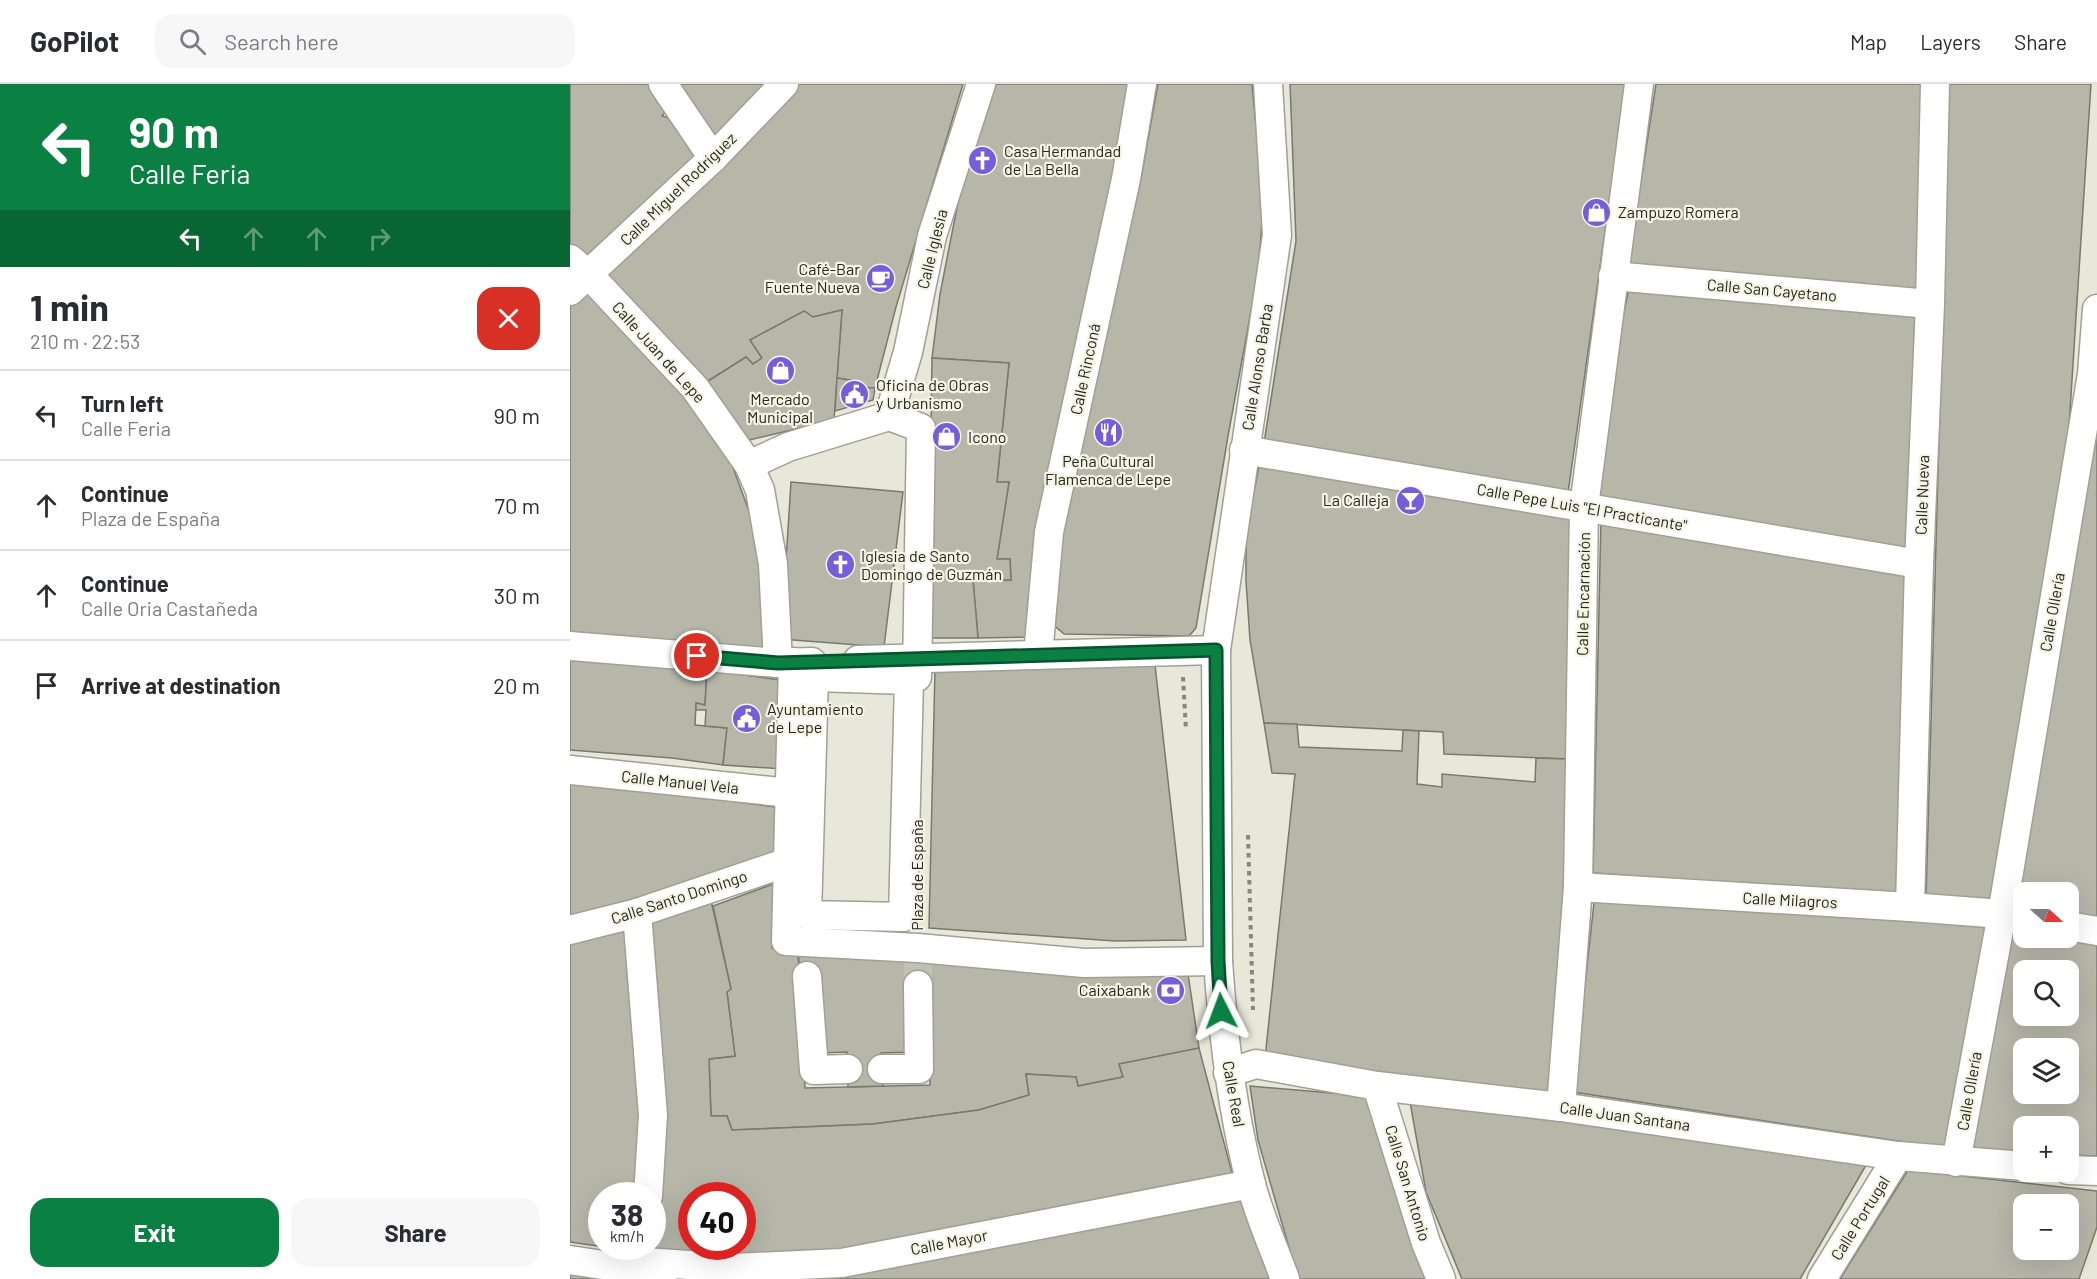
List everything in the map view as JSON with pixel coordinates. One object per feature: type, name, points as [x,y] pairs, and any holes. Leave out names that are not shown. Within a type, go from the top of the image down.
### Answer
[{"type":"street","points":[[663,84],[712,158]]},
{"type":"street","name":"Calle Miguel Rodríguez","points":[[576,275],[712,158],[784,84]]},
{"type":"street","name":"Calle Iglesia","points":[[889,416],[908,352],[932,236],[981,84]]},
{"type":"street","name":"Calle Rinconá","points":[[1038,655],[1049,532],[1126,179],[1142,84]]},
{"type":"street","name":"Calle Alonso Barba","points":[[1216,650],[1244,450],[1278,235],[1268,84]]},
{"type":"street","name":"Calle Encarnación","points":[[1561,1107],[1578,887],[1584,507],[1639,84]]},
{"type":"street","name":"Calle Nueva","points":[[1911,907],[1919,564],[1930,304],[1935,84]]},
{"type":"street","name":"Calle Juan de Lepe","points":[[576,275],[695,388],[749,465],[760,490],[773,564],[786,663]]},
{"type":"street","name":"Calle San Cayetano","points":[[1613,276],[1930,304]]},
{"type":"street","name":"Calle Ollería","points":[[2018,882],[2092,374],[2097,309]]},
{"type":"street","points":[[749,465],[788,447],[889,416],[921,428],[913,669]]},
{"type":"street","name":"Calle Pepe Luis \"El Practicante\"","points":[[1244,450],[1919,564]]},
{"type":"street","points":[[570,646],[786,663],[913,669],[1038,655],[1216,650]]},
{"type":"street","name":"Calle Real","points":[[1216,650],[1218,961],[1221,1011],[1228,1073],[1251,1184],[1285,1279]]},
{"type":"street","name":"Plaza de España","points":[[786,663],[790,793],[786,941],[806,956],[918,965],[913,669]]},
{"type":"street","name":"Plaza de España","points":[[913,669],[903,917],[807,915],[814,677],[913,669]]},
{"type":"street","name":"Calle Manuel Vela","points":[[570,770],[790,793]]},
{"type":"street","name":"Calle Santo Domingo","points":[[570,930],[637,913],[788,862]]},
{"type":"street","name":"Calle Milagros","points":[[1578,887],[1911,907],[2013,916]]},
{"type":"street","points":[[637,913],[653,1114],[649,1182]]},
{"type":"street","name":"Calle Ollería","points":[[1956,1162],[2013,916]]},
{"type":"street","points":[[2079,928],[2097,931]]},
{"type":"street","points":[[806,956],[814,1070],[848,1069]]},
{"type":"street","points":[[882,1069],[919,1069],[918,965],[1218,961]]},
{"type":"street","name":"Calle Juan Santana","points":[[1228,1073],[1256,1064],[1377,1086],[1561,1107],[1898,1156],[2013,1165]]},
{"type":"street","name":"Calle San Antonio","points":[[1377,1086],[1426,1243],[1441,1279]]},
{"type":"street","name":"Calle Portugal","points":[[1822,1279],[1898,1156]]},
{"type":"street","points":[[2079,1171],[2097,1172]]},
{"type":"street","name":"Calle Mayor","points":[[644,1260],[710,1275],[842,1263],[1251,1184]]},
{"type":"street","name":"Calle Mayor","points":[[570,1260],[588,1260]]},
{"type":"path","points":[[1248,827],[1253,1016]]},
{"type":"building","points":[[570,84],[656,84],[670,106],[662,116],[683,123],[701,151],[589,264],[570,247]]},
{"type":"building","points":[[670,84],[767,84],[712,140]]},
{"type":"building","points":[[795,84],[963,84],[896,307],[875,388],[855,387],[856,381],[837,378],[842,310],[813,317],[804,311],[750,340],[762,358],[753,364],[746,357],[705,383],[601,272]]},
{"type":"building","points":[[994,84],[1129,84],[1028,637],[978,638],[973,580],[1011,580],[1010,559],[997,559],[1009,482],[997,482],[1009,363],[932,358],[940,294],[961,187]]},
{"type":"building","points":[[1158,84],[1252,84],[1263,203],[1259,268],[1196,628],[1189,636],[1064,634],[1051,623],[1057,553],[1140,183]]},
{"type":"building","points":[[1290,84],[1626,84],[1568,493],[1264,443],[1296,241]]},
{"type":"building","points":[[1656,84],[1925,84],[1917,291],[1628,266]]},
{"type":"building","points":[[1949,84],[2091,84],[2068,442],[1996,901],[1926,896]]},
{"type":"building","points":[[587,286],[698,408],[731,462],[750,514],[762,568],[764,652],[570,636],[570,301]]},
{"type":"building","points":[[1629,288],[1915,314],[1908,556],[1598,499],[1613,365]]},
{"type":"building","name":"Mercado Municipal","points":[[842,310],[834,420],[745,441],[705,383],[746,357],[753,364],[762,358],[750,340],[804,311],[813,317]]},
{"type":"building","points":[[932,358],[1009,363],[997,482],[1009,482],[997,559],[1010,559],[1011,580],[973,580],[978,638],[928,638]]},
{"type":"building","name":"Oficina de Obras y Urbanismo","points":[[837,378],[856,381],[855,387],[875,388],[873,400],[835,411]]},
{"type":"building","points":[[2097,429],[2097,920],[2079,917],[2079,882],[2018,882]]},
{"type":"building","points":[[1260,461],[1571,513],[1568,759],[1444,754],[1443,732],[1264,723],[1250,640],[1246,581],[1246,533]]},
{"type":"building","name":"Iglesia de Santo Domingo de Guzmán","points":[[791,482],[903,492],[884,647],[781,639]]},
{"type":"building","points":[[1601,519],[1908,573],[1896,895],[1593,873]]},
{"type":"building","points":[[570,656],[707,670],[705,705],[696,703],[695,725],[727,728],[723,765],[672,758],[570,750]]},
{"type":"building","points":[[1155,665],[1186,940],[1115,941],[929,928],[935,669]]},
{"type":"building","name":"Ayuntamiento de Lepe","points":[[707,670],[788,681],[784,769],[723,765],[727,728],[705,726],[706,710],[696,710],[696,703],[705,705]]},
{"type":"building","points":[[1264,723],[1297,724],[1299,747],[1402,751],[1403,730],[1419,731],[1417,784],[1442,787],[1442,774],[1535,782],[1536,758],[1568,759],[1566,914],[1550,1094],[1265,1058],[1295,774],[1272,773]]},
{"type":"building","points":[[570,779],[775,807],[774,854],[570,923]]},
{"type":"building","points":[[776,883],[772,948],[798,951],[805,1088],[930,1085],[929,962],[1188,974],[1199,1048],[1119,1064],[1123,1077],[1078,1086],[1076,1077],[1026,1074],[1029,1095],[979,1110],[873,1124],[732,1130],[727,1116],[711,1116],[709,1059],[735,1056],[727,992],[731,989],[713,906]]},
{"type":"building","points":[[1595,894],[1991,922],[1951,1149],[1573,1092]]},
{"type":"building","points":[[710,896],[731,989],[727,992],[735,1056],[709,1059],[711,1116],[727,1116],[732,1130],[873,1124],[979,1110],[1029,1095],[1026,1074],[1076,1077],[1078,1086],[1123,1077],[1119,1064],[1199,1048],[1232,1173],[843,1257],[756,1256],[756,1182],[678,1182],[678,1255],[666,1255],[666,1182],[658,1182],[660,1114],[645,918]]},
{"type":"building","points":[[2012,922],[2013,948],[2079,948],[2079,938],[2097,938],[2097,1156],[2079,1155],[2079,1116],[2013,1116],[2013,1153],[1970,1151]]},
{"type":"building","points":[[632,924],[642,1074],[639,1182],[588,1182],[588,1245],[570,1242],[570,942]]},
{"type":"building","points":[[798,951],[929,962],[929,985],[911,1052],[881,1053],[883,1086],[848,1087],[847,1052],[820,1053],[800,975]]},
{"type":"building","points":[[1250,1086],[1367,1096],[1430,1279],[1298,1279],[1258,1140]]},
{"type":"building","points":[[1410,1102],[1869,1160],[1800,1279],[1462,1279],[1426,1192]]},
{"type":"building","points":[[1908,1170],[2097,1191],[2097,1227],[2079,1279],[1840,1279]]},
{"type":"building","points":[[1240,1198],[1270,1279],[826,1279],[828,1273]]},
{"type":"building","points":[[570,1273],[608,1279],[570,1279]]},
{"type":"tunnel","points":[[918,961],[918,985]]},
{"type":"place","name":"Casa Hermandad de La Bella","points":[[983,160]]},
{"type":"place","name":"Zampuzo Romera","points":[[1597,212]]},
{"type":"place","name":"Café-Bar Fuente Nueva","points":[[881,278]]},
{"type":"place","name":"Mercado Municipal","points":[[780,371]]},
{"type":"place","name":"Oficina de Obras y Urbanismo","points":[[855,394]]},
{"type":"place","name":"Peña Cultural Flamenca de Lepe","points":[[1108,433]]},
{"type":"place","name":"Icono","points":[[947,437]]},
{"type":"place","name":"La Calleja","points":[[1410,500]]},
{"type":"place","name":"Iglesia de Santo Domingo de Guzmán","points":[[840,565]]},
{"type":"place","name":"Ayuntamiento de Lepe","points":[[746,718]]},
{"type":"place","name":"Caixabank","points":[[1171,990]]},
{"type":"route","points":[[697,656],[778,663],[1216,650],[1218,961],[1221,1011]]}]
